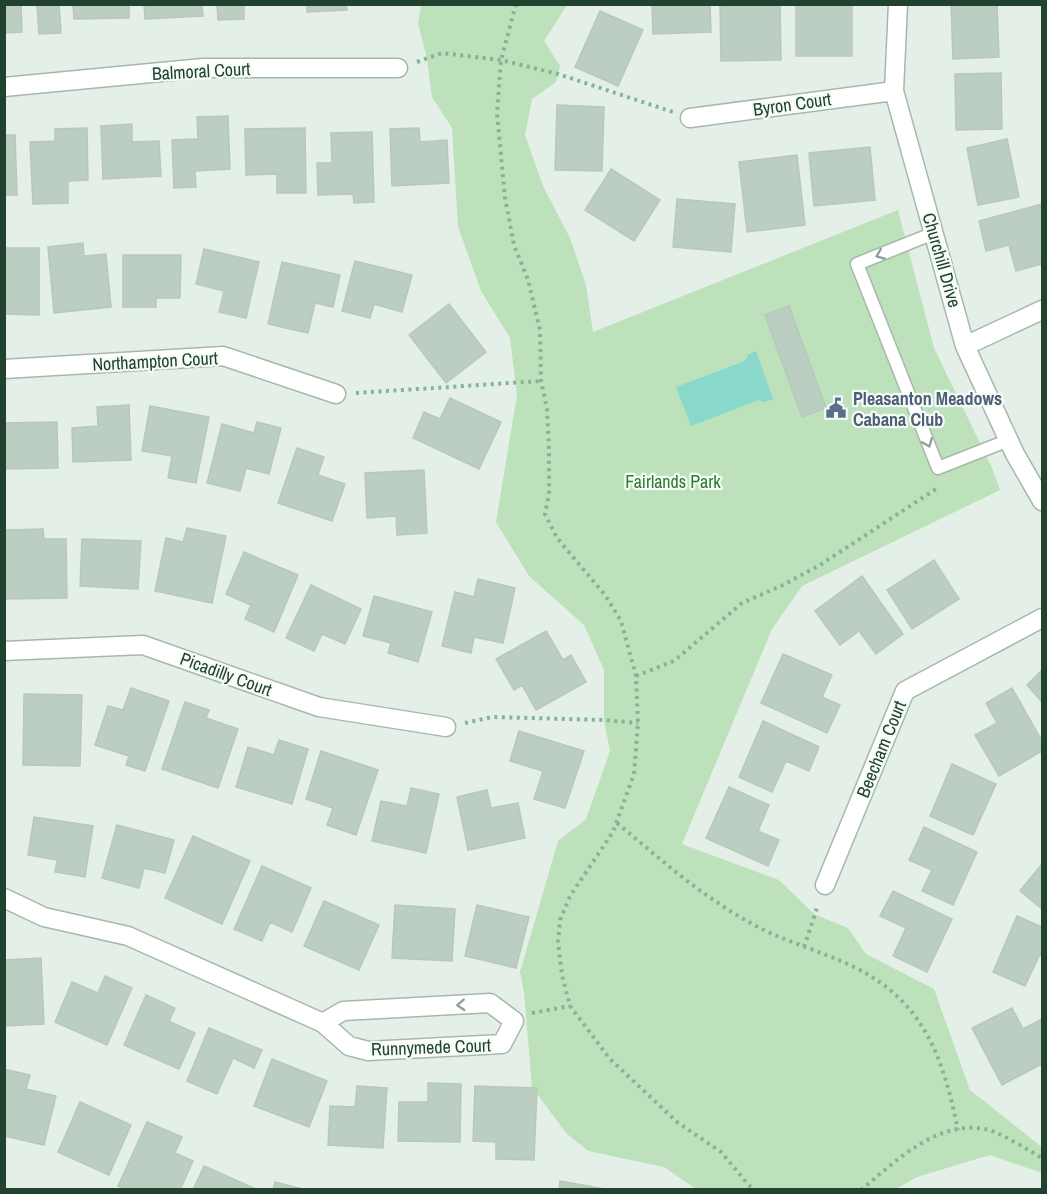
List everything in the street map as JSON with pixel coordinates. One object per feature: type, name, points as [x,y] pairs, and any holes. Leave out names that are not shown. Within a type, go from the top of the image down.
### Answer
[{"type":"street","name":"Churchill Drive","points":[[898,4],[894,91],[966,346],[1009,440],[1042,501]]},
{"type":"street","name":"Balmoral Court","points":[[4,87],[203,68],[398,68]]},
{"type":"street","name":"Byron Court","points":[[690,118],[894,91]]},
{"type":"street","points":[[966,346],[1042,310]]},
{"type":"street","name":"Northampton Court","points":[[4,369],[223,356],[336,394]]},
{"type":"street","name":"Beecham Court","points":[[825,885],[905,691],[1042,618]]},
{"type":"street","name":"Picadilly Court","points":[[4,651],[143,645],[319,708],[446,727]]},
{"type":"street","name":"Runnymede Court","points":[[4,898],[44,917],[128,936],[322,1023],[349,1046],[368,1051],[502,1044],[514,1021],[490,1003],[343,1011],[322,1023]]},
{"type":"lane","points":[[934,233],[857,264],[938,468],[1009,440]]},
{"type":"path","points":[[516,4],[501,60],[497,113],[503,187],[514,245],[528,280],[540,330],[541,381],[547,409],[549,450],[549,494],[545,514],[557,538],[605,595],[621,621],[636,676],[638,723],[634,774],[613,832],[570,896],[560,920],[558,942],[562,975],[570,1006],[618,1066],[677,1122],[721,1152],[753,1190]]},
{"type":"path","points":[[398,68],[442,53],[501,60],[558,74],[690,118]]},
{"type":"path","points":[[336,394],[541,381]]},
{"type":"path","points":[[636,676],[674,661],[742,603],[820,565],[943,484]]},
{"type":"path","points":[[446,727],[492,717],[638,723]]},
{"type":"path","points":[[617,823],[689,883],[747,921],[785,940],[855,968],[888,987],[916,1015],[937,1052],[951,1094],[958,1130]]},
{"type":"path","points":[[804,947],[825,885]]},
{"type":"path","points":[[514,1021],[526,1014],[570,1006]]},
{"type":"path","points":[[861,1190],[897,1161],[935,1135],[958,1130],[986,1129],[1042,1158]]},
{"type":"green space","name":"Fairlands Park","points":[[421,5],[567,5],[544,41],[560,66],[556,82],[532,99],[525,135],[543,186],[570,238],[586,285],[593,332],[898,210],[934,348],[992,468],[1000,490],[802,586],[772,629],[682,844],[779,880],[814,914],[848,928],[866,954],[934,989],[970,1090],[1042,1147],[1042,1173],[990,1155],[917,1177],[896,1189],[696,1189],[664,1167],[588,1151],[566,1133],[532,1087],[520,972],[558,841],[586,819],[610,751],[604,720],[604,670],[584,625],[529,576],[496,522],[517,395],[510,338],[481,291],[458,227],[452,128],[432,97],[427,59],[418,24]]},
{"type":"water","points":[[756,351],[773,399],[765,402],[759,400],[691,426],[676,387],[745,361],[749,354]]},
{"type":"building","points":[[4,4],[21,4],[22,32],[4,33]]},
{"type":"building","points":[[37,4],[59,4],[61,33],[39,34]]},
{"type":"building","points":[[73,4],[129,4],[129,18],[74,19]]},
{"type":"building","points":[[144,4],[202,4],[203,16],[145,19]]},
{"type":"building","points":[[217,4],[244,4],[244,19],[218,20]]},
{"type":"building","points":[[307,4],[346,4],[347,10],[307,12]]},
{"type":"building","points":[[652,4],[710,4],[711,32],[653,34]]},
{"type":"building","points":[[720,4],[780,4],[781,60],[721,61]]},
{"type":"building","points":[[796,4],[852,4],[852,56],[796,56]]},
{"type":"building","points":[[951,4],[997,4],[999,57],[953,59]]},
{"type":"building","points":[[600,11],[643,30],[618,86],[575,67]]},
{"type":"building","points":[[1001,73],[1002,129],[956,130],[955,74]]},
{"type":"building","points":[[557,105],[604,107],[602,171],[555,170]]},
{"type":"building","points":[[228,116],[230,169],[195,171],[196,187],[174,188],[172,140],[198,139],[197,117]]},
{"type":"building","points":[[132,124],[132,142],[159,141],[161,176],[103,179],[101,126]]},
{"type":"building","points":[[87,128],[88,180],[68,181],[68,203],[33,204],[30,142],[55,141],[55,129]]},
{"type":"building","points":[[305,128],[306,193],[277,193],[277,174],[246,175],[245,129]]},
{"type":"building","points":[[419,128],[420,142],[447,140],[449,183],[392,186],[390,129]]},
{"type":"building","points":[[372,132],[374,202],[354,203],[353,194],[318,195],[317,163],[332,163],[331,133]]},
{"type":"building","points":[[4,135],[15,135],[17,195],[4,195]]},
{"type":"building","points":[[1007,139],[1019,197],[978,205],[967,148]]},
{"type":"building","points":[[870,147],[875,200],[814,206],[809,153]]},
{"type":"building","points":[[797,155],[805,225],[747,232],[739,162]]},
{"type":"building","points":[[611,169],[660,200],[634,241],[585,210]]},
{"type":"building","points":[[677,199],[735,204],[731,252],[673,247]]},
{"type":"building","points":[[1042,204],[1042,264],[1016,271],[1009,245],[986,251],[979,221]]},
{"type":"building","points":[[83,243],[84,256],[106,254],[111,307],[54,313],[48,247]]},
{"type":"building","points":[[4,248],[39,248],[39,315],[4,314]]},
{"type":"building","points":[[204,249],[259,262],[246,318],[219,312],[224,291],[196,284]]},
{"type":"building","points":[[123,255],[181,255],[180,298],[156,298],[156,307],[123,307]]},
{"type":"building","points":[[355,261],[412,275],[402,312],[374,304],[370,318],[342,311]]},
{"type":"building","points":[[282,262],[340,275],[333,307],[315,303],[308,333],[268,324]]},
{"type":"building","points":[[449,304],[486,352],[446,383],[409,335]]},
{"type":"building","points":[[789,306],[826,408],[802,417],[765,315]]},
{"type":"building","points":[[450,398],[501,422],[479,469],[413,438],[424,412],[440,419]]},
{"type":"building","points":[[129,405],[131,460],[73,462],[72,428],[98,426],[97,407]]},
{"type":"building","points":[[150,406],[209,417],[196,483],[168,478],[172,456],[142,451]]},
{"type":"building","points":[[57,422],[58,468],[4,469],[4,423]]},
{"type":"building","points":[[257,422],[281,428],[269,474],[246,468],[240,491],[207,483],[222,424],[254,433]]},
{"type":"building","points":[[297,448],[324,457],[318,475],[345,484],[332,521],[278,503]]},
{"type":"building","points":[[424,470],[427,533],[397,535],[396,516],[367,518],[365,473]]},
{"type":"building","points":[[187,528],[226,536],[212,603],[155,591],[166,538],[183,542]]},
{"type":"building","points":[[43,529],[44,539],[66,539],[67,598],[6,599],[6,530]]},
{"type":"building","points":[[82,539],[141,541],[138,589],[80,586]]},
{"type":"building","points":[[244,552],[298,575],[274,632],[245,619],[251,605],[226,594]]},
{"type":"building","points":[[934,560],[959,599],[912,629],[887,590]]},
{"type":"building","points":[[862,576],[903,634],[876,654],[859,631],[840,645],[815,611]]},
{"type":"building","points":[[478,579],[515,588],[503,643],[474,637],[471,653],[442,646],[455,592],[474,597]]},
{"type":"building","points":[[311,585],[361,609],[345,644],[322,634],[314,651],[286,638]]},
{"type":"building","points":[[374,596],[432,612],[418,662],[388,653],[391,643],[363,636]]},
{"type":"building","points":[[546,631],[563,660],[571,655],[586,682],[536,710],[522,685],[514,690],[496,659]]},
{"type":"building","points":[[783,654],[832,675],[822,697],[840,705],[827,733],[761,703]]},
{"type":"building","points":[[1042,670],[1042,702],[1027,685]]},
{"type":"building","points":[[131,688],[169,701],[145,771],[126,765],[129,756],[95,745],[108,706],[123,710]]},
{"type":"building","points":[[1012,688],[1042,741],[1042,751],[999,776],[975,735],[997,723],[986,703]]},
{"type":"building","points":[[24,694],[82,695],[80,766],[23,765]]},
{"type":"building","points":[[185,702],[209,710],[206,718],[238,729],[218,788],[162,769]]},
{"type":"building","points":[[763,721],[819,747],[809,771],[786,761],[772,792],[739,777]]},
{"type":"building","points":[[519,731],[584,751],[565,808],[534,799],[543,771],[510,761]]},
{"type":"building","points":[[279,740],[308,749],[292,804],[236,787],[248,747],[274,755]]},
{"type":"building","points":[[321,751],[378,770],[356,835],[327,825],[333,808],[306,799]]},
{"type":"building","points":[[952,764],[996,784],[973,835],[930,816]]},
{"type":"building","points":[[729,787],[769,805],[758,831],[779,840],[768,866],[706,838]]},
{"type":"building","points":[[411,788],[439,794],[426,853],[372,841],[381,801],[407,806]]},
{"type":"building","points":[[487,790],[491,808],[518,803],[525,838],[468,850],[457,797]]},
{"type":"building","points":[[34,817],[93,826],[85,877],[55,872],[57,860],[28,855]]},
{"type":"building","points":[[117,825],[174,840],[165,873],[144,868],[139,888],[102,878]]},
{"type":"building","points":[[924,827],[977,852],[953,905],[922,891],[932,870],[909,860]]},
{"type":"building","points":[[193,836],[250,861],[222,924],[165,898]]},
{"type":"building","points":[[1042,864],[1042,909],[1020,891]]},
{"type":"building","points":[[262,866],[311,888],[292,932],[270,922],[262,941],[234,929]]},
{"type":"building","points":[[893,891],[952,919],[927,972],[893,956],[906,928],[880,916]]},
{"type":"building","points":[[324,901],[379,925],[359,970],[304,946]]},
{"type":"building","points":[[395,905],[455,909],[452,961],[392,958]]},
{"type":"building","points":[[477,905],[529,917],[516,968],[465,956]]},
{"type":"building","points":[[1017,916],[1042,927],[1042,955],[1040,954],[1025,986],[993,972]]},
{"type":"building","points":[[41,958],[44,1024],[4,1026],[4,960]]},
{"type":"building","points":[[105,976],[132,988],[107,1045],[55,1022],[72,982],[98,993]]},
{"type":"building","points":[[146,995],[175,1008],[169,1021],[195,1033],[179,1069],[124,1045]]},
{"type":"building","points":[[1012,1008],[1023,1029],[1042,1019],[1042,1064],[1002,1085],[972,1028]]},
{"type":"building","points":[[209,1028],[262,1050],[254,1068],[233,1058],[217,1094],[187,1081]]},
{"type":"building","points":[[272,1059],[327,1081],[309,1127],[254,1106]]},
{"type":"building","points":[[4,1069],[30,1075],[26,1089],[56,1096],[44,1145],[4,1136]]},
{"type":"building","points":[[428,1083],[461,1084],[460,1142],[398,1141],[399,1102],[428,1102]]},
{"type":"building","points":[[357,1086],[387,1088],[383,1148],[328,1145],[330,1106],[355,1107]]},
{"type":"building","points":[[475,1086],[537,1088],[534,1160],[496,1159],[496,1142],[473,1141]]},
{"type":"building","points":[[80,1102],[131,1125],[109,1175],[58,1152]]},
{"type":"building","points":[[147,1122],[182,1137],[175,1153],[193,1161],[180,1190],[127,1190],[118,1186]]},
{"type":"building","points":[[204,1166],[256,1189],[193,1190]]},
{"type":"building","points":[[560,1181],[610,1190],[559,1190]]},
{"type":"building","points":[[275,1182],[306,1190],[273,1190]]},
{"type":"place","name":"Pleasanton Meadows Cabana Club","points":[[836,408]]}]
